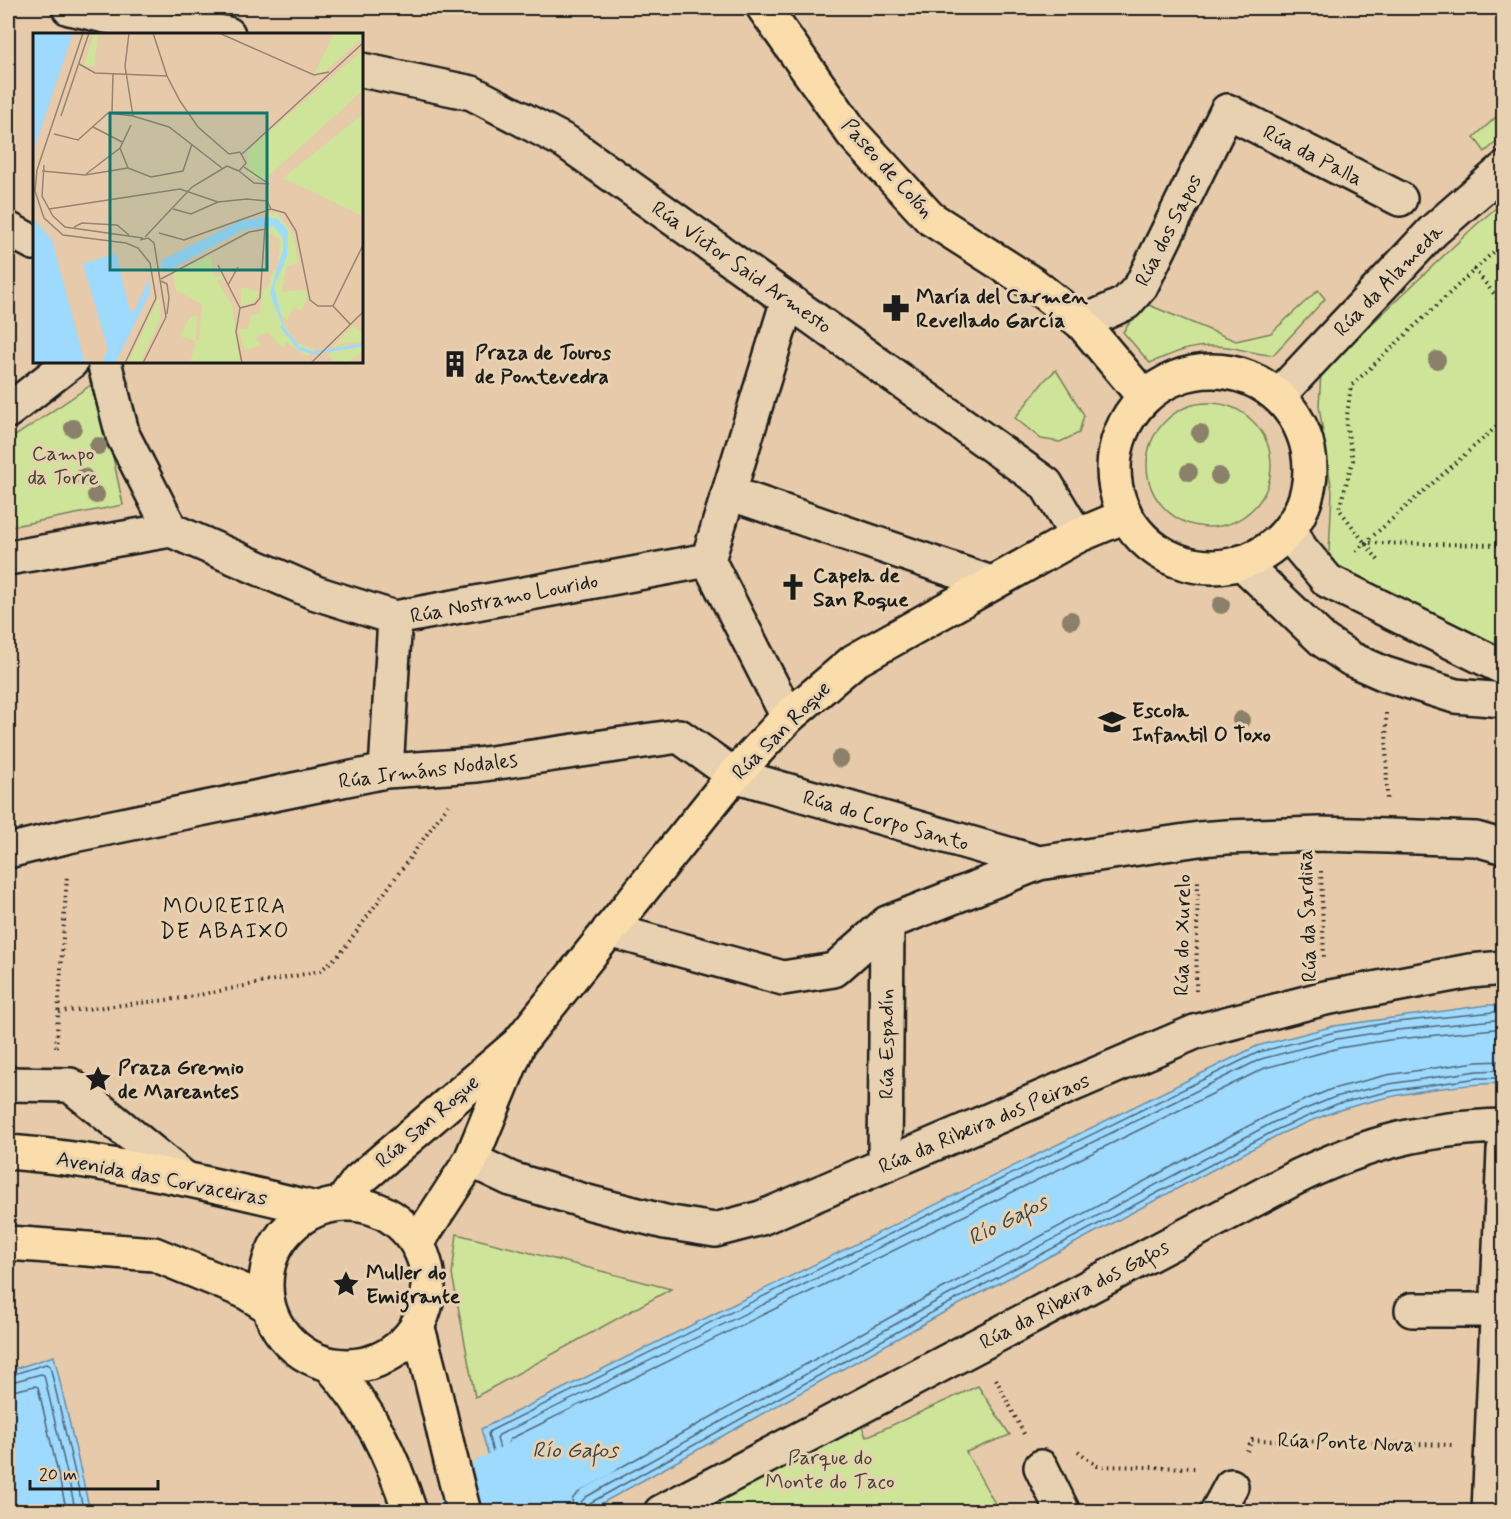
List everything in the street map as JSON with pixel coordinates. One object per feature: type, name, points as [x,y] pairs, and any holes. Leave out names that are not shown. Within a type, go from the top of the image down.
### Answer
[{"type":"main road","name":"Paseo de Colón","points":[[764,8],[853,134],[930,218],[1033,284],[1083,323],[1144,397]]},
{"type":"main road","points":[[1211,370],[1235,373],[1258,382],[1278,396],[1294,414],[1305,436],[1310,460],[1309,484],[1302,507],[1290,528],[1260,555],[1241,562],[1219,566],[1196,565],[1175,560],[1155,549],[1125,516],[1116,492],[1113,466],[1118,441],[1128,417],[1144,397],[1164,383],[1186,374],[1211,370]]},
{"type":"main road","name":"Rúa San Roque","points":[[329,1206],[518,1044],[734,775],[788,717],[854,661],[1077,536],[1125,516]]},
{"type":"main road","name":"Rúa San Roque","points":[[417,1243],[471,1160],[518,1044]]},
{"type":"main road","name":"Avenida das Corvaceiras","points":[[8,1152],[51,1155],[329,1206]]},
{"type":"main road","points":[[363,1205],[384,1212],[402,1225],[417,1243],[425,1262],[428,1284],[425,1306],[417,1325],[401,1345],[379,1359],[355,1366],[329,1364],[309,1356],[291,1344],[276,1326],[268,1306],[265,1282],[269,1260],[280,1238],[296,1221],[329,1206],[363,1205]]},
{"type":"main road","points":[[8,1243],[154,1254],[244,1291],[268,1306]]},
{"type":"main road","points":[[417,1325],[429,1365],[464,1512]]},
{"type":"main road","points":[[329,1364],[351,1389],[386,1446],[398,1473],[410,1512]]},
{"type":"street","points":[[69,8],[178,33],[223,25]]},
{"type":"street","name":"Rúa Víctor Said Armesto","points":[[363,70],[472,93],[566,142],[1046,484],[1077,536]]},
{"type":"street","name":"Rúa dos Sapos","points":[[1083,323],[1126,303],[1141,286],[1227,111]]},
{"type":"street","name":"Rúa da Palla","points":[[1227,111],[1400,199]]},
{"type":"street","name":"Rúa da Alameda","points":[[1278,396],[1433,231],[1503,169]]},
{"type":"street","points":[[8,229],[33,242]]},
{"type":"street","points":[[788,300],[708,560],[788,717]]},
{"type":"street","points":[[8,411],[69,363]]},
{"type":"street","points":[[8,558],[171,530],[123,436],[104,363]]},
{"type":"street","points":[[729,493],[991,583]]},
{"type":"street","points":[[1290,528],[1300,548],[1328,581],[1503,668]]},
{"type":"street","name":"Rúa Nostramo Lourido","points":[[171,530],[316,593],[395,618],[708,560]]},
{"type":"street","points":[[1241,562],[1324,641],[1352,659],[1385,674],[1455,696],[1502,702]]},
{"type":"street","points":[[386,771],[395,618]]},
{"type":"street","name":"Rúa Irmáns Nodales","points":[[8,851],[69,836],[386,771],[477,765],[679,736],[734,775]]},
{"type":"street","name":"Rúa do Corpo Santo","points":[[734,775],[1039,863]]},
{"type":"street","points":[[609,930],[783,978],[834,970],[887,923],[1039,863],[1199,839],[1320,834],[1476,839],[1503,847]]},
{"type":"street","name":"Rúa Espadín","points":[[885,1165],[887,923]]},
{"type":"street","name":"Rúa da Ribeira dos Peiraos","points":[[471,1160],[512,1179],[591,1203],[665,1222],[715,1230],[761,1218],[1195,1032],[1325,998],[1470,971],[1503,968]]},
{"type":"street","points":[[8,1084],[70,1085],[184,1178]]},
{"type":"street","name":"Rúa da Ribeira dos Gafos","points":[[661,1512],[978,1344],[1341,1156],[1421,1133],[1454,1128],[1503,1126]]},
{"type":"street","points":[[1489,1512],[1503,1150]]},
{"type":"street","points":[[1412,1311],[1496,1310]]},
{"type":"street","points":[[1041,1467],[1063,1512]]},
{"type":"path","points":[[1381,564],[1363,543],[1340,509],[1353,460],[1346,423],[1351,386],[1503,242]]},
{"type":"path","points":[[1474,269],[1503,306]]},
{"type":"path","points":[[1328,581],[1363,543],[1503,420]]},
{"type":"path","points":[[1363,543],[1503,545]]},
{"type":"path","points":[[1385,674],[1388,836]]},
{"type":"path","points":[[59,1012],[184,998],[320,971],[341,953],[477,765]]},
{"type":"path","name":"Rúa da Sardiña","points":[[1320,834],[1325,998]]},
{"type":"path","points":[[54,1085],[69,836]]},
{"type":"path","name":"Rúa do Xurelo","points":[[1195,1032],[1199,839]]},
{"type":"path","points":[[978,1344],[1041,1467]]},
{"type":"path","name":"Rúa Ponte Nova","points":[[1229,1489],[1252,1440],[1491,1446]]},
{"type":"path","points":[[1074,1448],[1097,1466],[1229,1489]]},
{"type":"green space","points":[[1503,111],[1503,136],[1485,152],[1474,137]]},
{"type":"green space","points":[[1503,202],[1503,639],[1480,662],[1327,593],[1332,492],[1319,406],[1321,372]]},
{"type":"green space","points":[[1318,290],[1325,299],[1273,355],[1227,347],[1205,346],[1178,352],[1150,363],[1123,332],[1144,303],[1236,341],[1271,333]]},
{"type":"green space","points":[[1056,370],[1084,415],[1079,433],[1060,442],[1041,439],[1015,418],[1045,380]]},
{"type":"green space","name":"Campo da Torre","points":[[97,381],[123,505],[8,527],[8,441]]},
{"type":"green space","points":[[1209,403],[1233,407],[1253,421],[1267,441],[1271,465],[1267,489],[1253,509],[1233,523],[1209,527],[1185,523],[1165,509],[1151,489],[1147,465],[1151,441],[1165,421],[1185,407]]},
{"type":"green space","points":[[457,1234],[671,1289],[475,1397],[452,1274]]},
{"type":"green space","name":"Parque do Monte do Taco","points":[[978,1386],[1010,1435],[966,1452],[999,1511],[661,1512],[855,1408],[866,1437]]},
{"type":"water","name":"Río Gafos","points":[[1487,1005],[1503,1005],[1503,1083],[1441,1088],[1380,1099],[1332,1112],[1280,1134],[943,1313],[588,1511],[504,1511],[481,1429],[1257,1046],[1334,1026]]},
{"type":"water","points":[[54,1356],[90,1511],[8,1511],[8,1371]]},
{"type":"waterway","name":"Río Gafos","points":[[476,1512],[498,1492],[592,1441]]},
{"type":"place","name":"María del Carmen Revellado García","points":[[896,308]]},
{"type":"place","name":"Praza de Touros de Pontevedra","points":[[455,364]]},
{"type":"place","name":"Capela de San Roque","points":[[793,587]]},
{"type":"place","name":"Escola Infantil O Toxo","points":[[1112,722]]},
{"type":"place","name":"Praza Gremio de Mareantes","points":[[98,1079]]},
{"type":"place","name":"Muller do Emigrante","points":[[346,1284]]},
{"type":"district","name":"MOUREIRA DE ABAIXO","points":[[225,918]]}]
